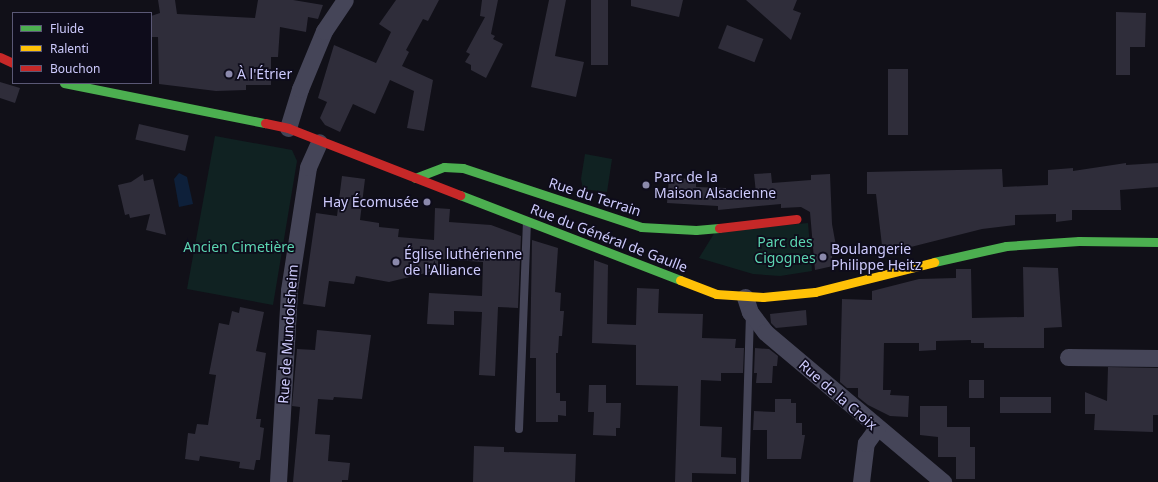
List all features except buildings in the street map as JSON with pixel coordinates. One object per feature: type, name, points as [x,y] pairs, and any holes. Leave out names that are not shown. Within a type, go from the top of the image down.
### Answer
[{"type":"main road","points":[[0,57],[12,63]]},
{"type":"main road","name":"Rue du Général de Gaulle","points":[[69,84],[288,128],[319,142],[747,305],[783,296],[815,292],[992,248],[1079,241],[1158,242]]},
{"type":"main road","name":"Rue du Terrain","points":[[415,178],[444,167],[463,168],[641,227],[696,230],[796,219]]},
{"type":"street","points":[[288,128],[300,89],[324,31],[330,18],[345,0]]},
{"type":"street","name":"Rue de Mundolsheim","points":[[278,482],[289,290],[308,167],[319,142]]},
{"type":"street","name":"Rue de la Croix","points":[[747,305],[765,332],[877,428],[943,482]]},
{"type":"street","points":[[1068,357],[1158,358]]},
{"type":"street","points":[[861,482],[866,443],[877,428]]},
{"type":"lane","points":[[519,430],[527,221]]},
{"type":"lane","points":[[745,482],[747,305]]},
{"type":"green space","name":"Ancien Cimetière","points":[[215,136],[292,150],[297,161],[273,305],[187,289]]},
{"type":"green space","points":[[585,154],[612,159],[607,192],[583,189],[581,179]]},
{"type":"green space","name":"Parc des Cigognes","points":[[808,223],[812,271],[780,276],[753,274],[699,258],[715,232]]},
{"type":"water","points":[[179,173],[187,177],[193,204],[179,207],[174,179]]},
{"type":"traffic: fast","points":[[69,84],[265,123]]},
{"type":"traffic: fast","points":[[415,178],[444,167],[463,168],[641,227],[696,230],[719,228]]},
{"type":"traffic: fast","points":[[460,195],[680,280]]},
{"type":"traffic: fast","points":[[934,262],[1006,246],[1079,241],[1158,242]]},
{"type":"traffic: slow","points":[[680,280],[716,294],[763,297],[815,292],[934,262]]},
{"type":"traffic: jam","points":[[0,57],[12,63]]},
{"type":"traffic: jam","points":[[265,123],[288,128],[460,195]]},
{"type":"traffic: jam","points":[[719,228],[796,219]]},
{"type":"place","name":"À l'Étrier","points":[[229,74]]},
{"type":"place","name":"Parc de la Maison Alsacienne","points":[[646,185]]},
{"type":"place","name":"Hay Écomusée","points":[[427,202]]},
{"type":"place","name":"Boulangerie Philippe Heitz","points":[[823,257]]},
{"type":"place","name":"Église luthérienne de l'Alliance","points":[[396,262]]}]
